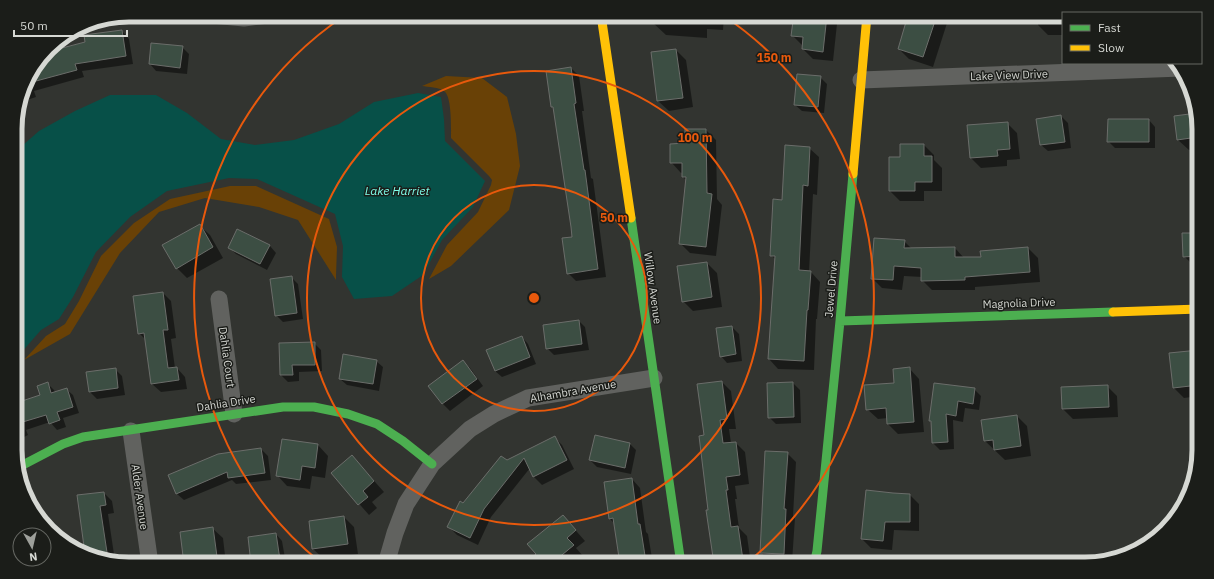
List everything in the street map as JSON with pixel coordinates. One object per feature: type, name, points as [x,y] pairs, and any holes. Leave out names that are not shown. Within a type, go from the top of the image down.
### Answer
[{"type":"street","name":"Willow Avenue","points":[[602,22],[680,557]]},
{"type":"street","name":"Jewel Drive","points":[[816,557],[840,321],[866,22]]},
{"type":"street","name":"Lake View Drive","points":[[861,80],[1173,68]]},
{"type":"street","name":"Dahlia Court","points":[[219,299],[234,414]]},
{"type":"street","name":"Magnolia Drive","points":[[840,321],[1192,309]]},
{"type":"street","name":"Alhambra Avenue","points":[[388,557],[395,532],[406,504],[432,464],[470,429],[494,414],[528,398],[654,378]]},
{"type":"street","name":"Dahlia Drive","points":[[23,465],[63,444],[82,437],[283,407],[314,407],[348,414],[378,424],[403,441],[432,464]]},
{"type":"street","name":"Alder Avenue","points":[[130,430],[149,557]]},
{"type":"shaded area","points":[[446,76],[482,78],[507,97],[516,134],[520,166],[509,210],[451,266],[429,279],[447,245],[478,212],[492,180],[451,138],[450,105],[447,94],[444,91],[433,87],[422,86]]},
{"type":"shaded area","points":[[230,186],[256,186],[329,219],[337,247],[336,280],[298,220],[259,207],[205,198],[159,212],[120,253],[70,334],[24,360],[46,336],[65,324],[79,301],[101,256],[134,223],[170,199]]},
{"type":"water","name":"Lake Harriet","points":[[418,93],[441,97],[445,141],[485,181],[473,207],[442,240],[423,275],[392,296],[354,299],[342,277],[343,246],[335,214],[257,179],[229,178],[167,191],[130,217],[96,252],[73,297],[59,319],[41,330],[22,352],[22,146],[39,131],[75,111],[110,95],[156,95],[187,113],[221,139],[255,145],[294,140],[339,124],[374,102]]},
{"type":"building","points":[[793,22],[826,22],[823,52],[802,49],[803,37],[791,36]]},
{"type":"building","points":[[906,22],[935,22],[923,57],[898,49]]},
{"type":"building","points":[[122,30],[126,56],[75,64],[77,70],[33,82],[36,75],[53,53],[58,49],[85,42],[84,35]]},
{"type":"building","points":[[151,43],[183,46],[180,68],[149,64]]},
{"type":"building","points":[[676,49],[683,98],[657,101],[651,52]]},
{"type":"building","points":[[571,67],[576,103],[574,104],[585,170],[598,269],[567,274],[562,238],[572,237],[571,227],[553,107],[551,107],[546,71]]},
{"type":"building","points":[[797,74],[821,76],[818,107],[794,105]]},
{"type":"building","points":[[1191,114],[1192,138],[1177,140],[1174,116]]},
{"type":"building","points":[[1061,115],[1065,142],[1040,145],[1036,119]]},
{"type":"building","points":[[1108,119],[1149,119],[1149,142],[1107,142]]},
{"type":"building","points":[[1008,122],[1010,149],[997,150],[998,156],[970,158],[967,125]]},
{"type":"building","points":[[685,129],[706,129],[707,193],[712,194],[706,247],[679,244],[686,177],[682,177],[682,163],[670,163],[670,144],[685,143]]},
{"type":"building","points":[[900,144],[924,144],[924,156],[932,156],[932,182],[915,182],[915,191],[889,191],[889,157],[900,157]]},
{"type":"building","points":[[785,145],[810,147],[808,186],[803,185],[799,270],[811,271],[804,361],[768,359],[775,256],[770,256],[773,199],[782,200]]},
{"type":"building","points":[[200,224],[213,247],[176,269],[162,245]]},
{"type":"building","points":[[237,229],[270,245],[260,264],[228,248]]},
{"type":"building","points":[[1182,233],[1192,233],[1192,256],[1183,257]]},
{"type":"building","points":[[874,238],[905,240],[904,248],[955,247],[955,257],[981,257],[980,251],[1028,247],[1030,272],[965,277],[965,280],[921,281],[921,268],[894,266],[893,280],[871,279]]},
{"type":"building","points":[[707,262],[712,297],[682,302],[677,266]]},
{"type":"building","points":[[292,276],[297,313],[275,316],[270,279]]},
{"type":"building","points":[[163,292],[168,330],[163,330],[168,368],[177,367],[179,380],[151,384],[144,333],[138,334],[133,296]]},
{"type":"building","points":[[579,320],[582,344],[546,349],[543,325]]},
{"type":"building","points":[[732,326],[736,354],[720,357],[716,328]]},
{"type":"building","points":[[522,336],[530,357],[495,371],[486,350]]},
{"type":"building","points":[[315,342],[315,365],[292,365],[293,375],[280,375],[279,343]]},
{"type":"building","points":[[1192,351],[1192,386],[1173,388],[1169,353]]},
{"type":"building","points":[[343,354],[377,360],[373,384],[339,379]]},
{"type":"building","points":[[463,360],[477,379],[442,404],[428,386]]},
{"type":"building","points":[[910,367],[914,422],[887,424],[886,408],[866,410],[864,385],[894,383],[893,369]]},
{"type":"building","points":[[116,368],[118,388],[89,392],[86,372]]},
{"type":"building","points":[[722,381],[727,419],[720,420],[723,443],[736,442],[740,475],[726,477],[728,490],[726,490],[731,527],[738,526],[743,557],[713,557],[706,510],[708,510],[699,436],[704,435],[697,384]]},
{"type":"building","points":[[48,382],[51,393],[67,388],[73,407],[57,412],[60,420],[49,424],[46,415],[22,422],[22,401],[40,395],[37,386]]},
{"type":"building","points":[[793,382],[794,417],[768,418],[767,383]]},
{"type":"building","points":[[934,383],[975,388],[973,404],[958,401],[956,416],[946,414],[948,442],[932,443],[931,421],[929,421]]},
{"type":"building","points":[[1108,385],[1109,407],[1062,409],[1061,387]]},
{"type":"building","points":[[1017,415],[1021,446],[994,450],[993,440],[984,441],[981,420]]},
{"type":"building","points":[[595,435],[630,443],[625,468],[589,460]]},
{"type":"building","points":[[555,436],[567,460],[533,477],[524,458],[484,509],[470,538],[447,527],[460,501],[463,503],[501,456],[507,460]]},
{"type":"building","points":[[282,439],[318,444],[315,468],[302,466],[300,480],[276,476]]},
{"type":"building","points":[[261,448],[265,473],[228,478],[227,472],[176,494],[168,475],[218,454]]},
{"type":"building","points":[[765,451],[788,452],[784,509],[786,509],[784,554],[760,553]]},
{"type":"building","points":[[352,455],[374,481],[363,491],[368,497],[358,505],[331,473]]},
{"type":"building","points":[[632,478],[638,524],[640,524],[645,557],[619,557],[613,518],[609,519],[604,482]]},
{"type":"building","points":[[866,490],[910,494],[910,522],[885,522],[883,541],[861,539]]},
{"type":"building","points":[[104,492],[106,505],[100,506],[107,555],[84,547],[77,495]]},
{"type":"building","points":[[563,515],[576,530],[567,538],[574,545],[559,557],[532,557],[536,554],[527,544]]},
{"type":"building","points":[[344,516],[348,544],[312,549],[309,521]]},
{"type":"building","points":[[213,527],[217,557],[183,557],[180,532]]},
{"type":"building","points":[[276,533],[280,557],[250,557],[248,537]]},
{"type":"traffic: fast","points":[[816,557],[840,321],[853,174]]},
{"type":"traffic: fast","points":[[631,218],[680,557]]},
{"type":"traffic: fast","points":[[840,321],[1113,312]]},
{"type":"traffic: fast","points":[[23,465],[63,444],[83,437],[283,407],[314,407],[348,414],[377,424],[403,441],[432,464]]},
{"type":"traffic: slow","points":[[602,22],[631,218]]},
{"type":"traffic: slow","points":[[853,174],[866,22]]},
{"type":"traffic: slow","points":[[1113,312],[1192,309]]}]
